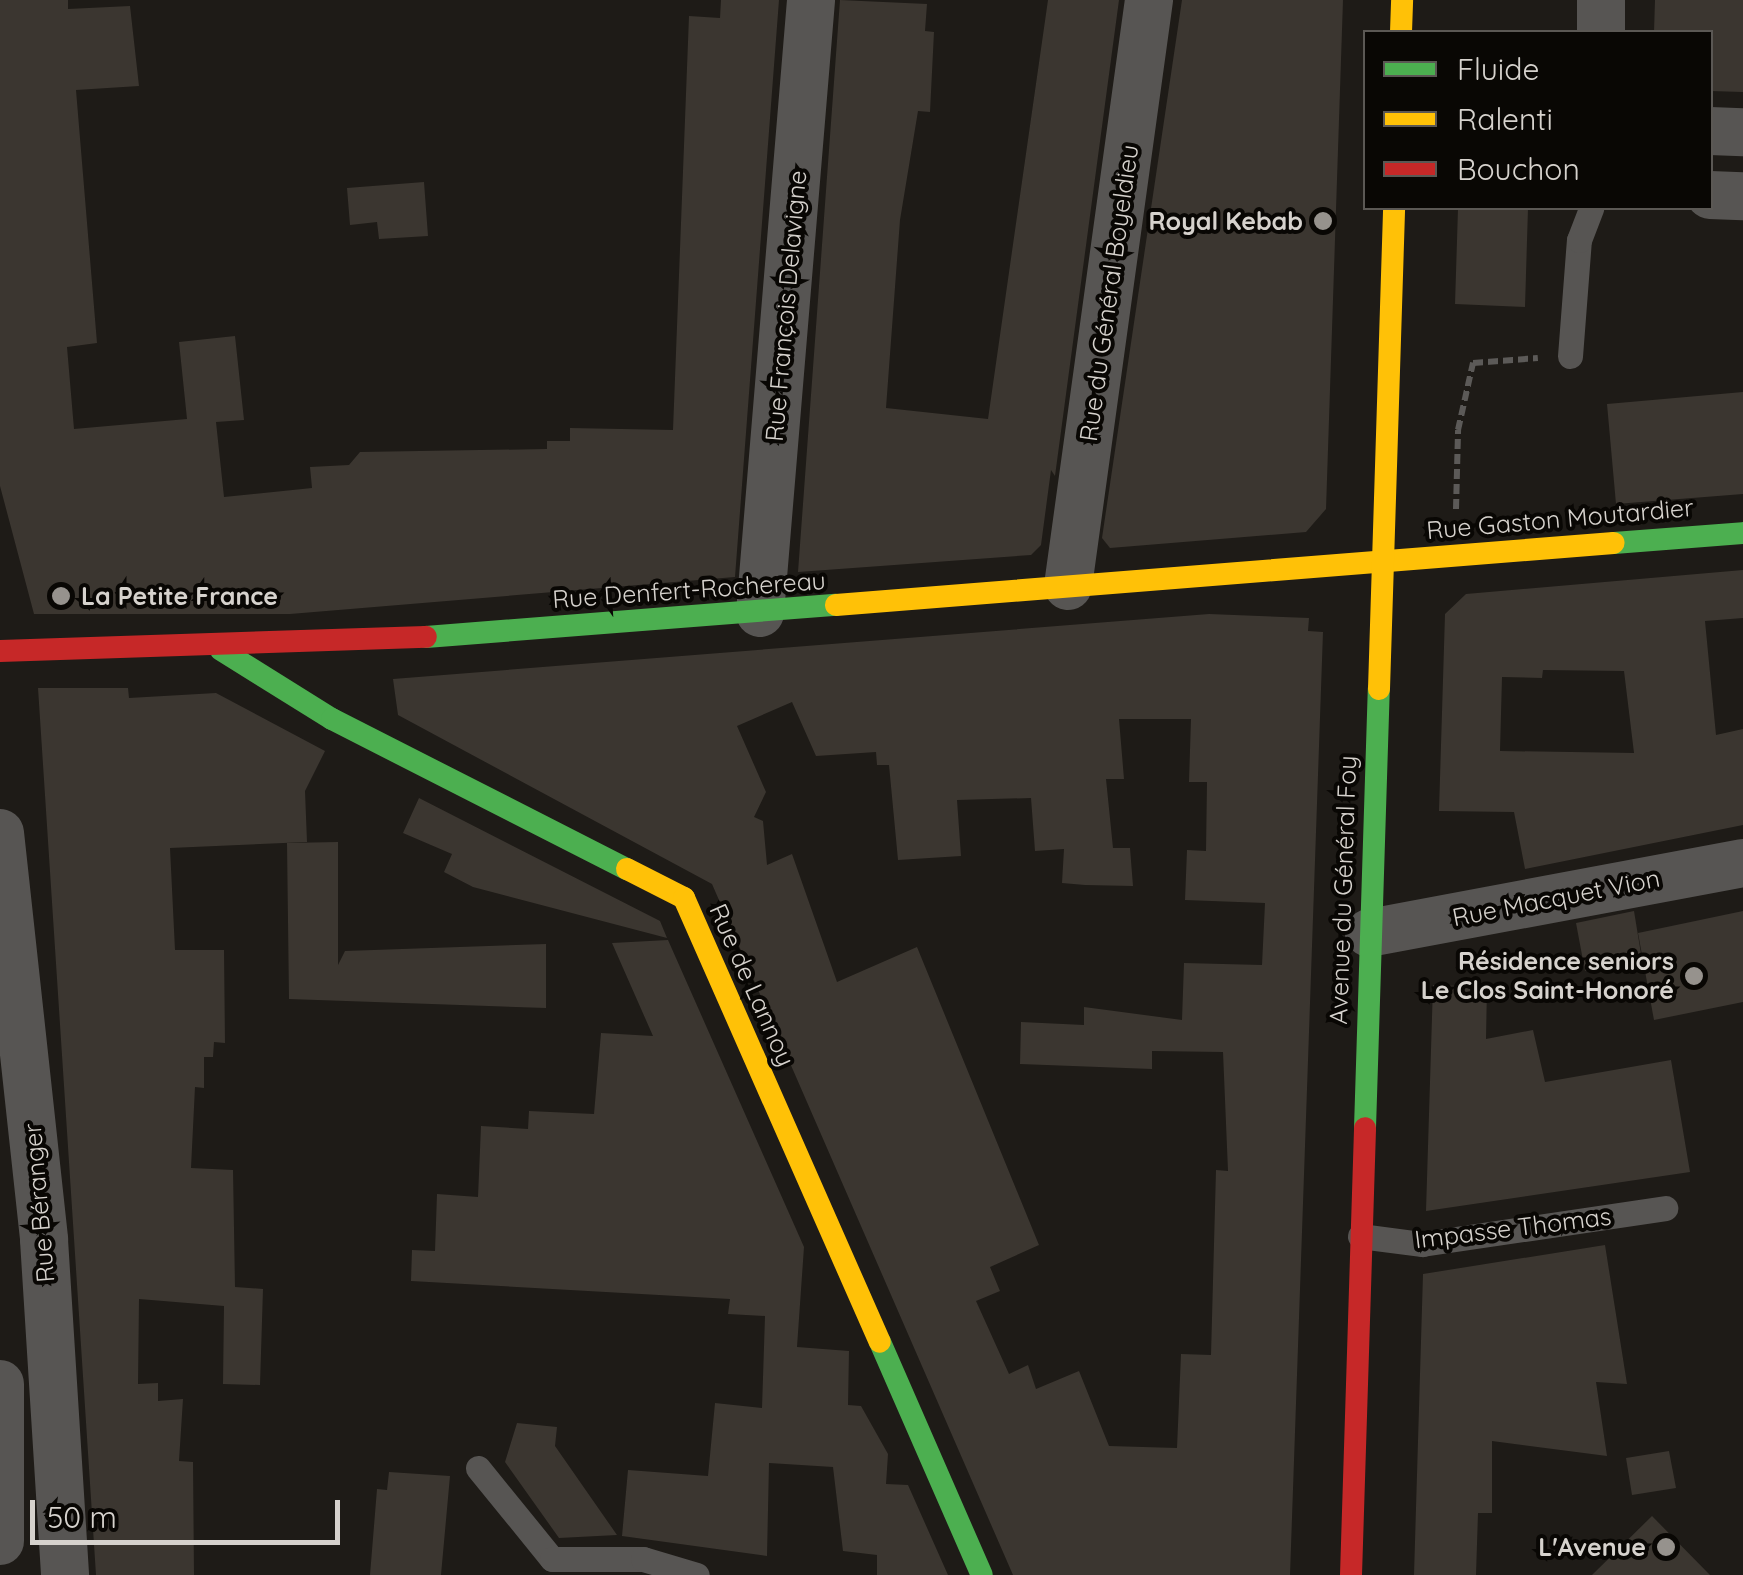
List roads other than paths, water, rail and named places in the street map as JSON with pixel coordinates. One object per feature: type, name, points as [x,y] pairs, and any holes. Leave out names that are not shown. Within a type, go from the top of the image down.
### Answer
[{"type":"street","name":"Rue François Delavigne","points":[[760,612],[812,0]]},
{"type":"street","name":"Rue du Général Boyeldieu","points":[[1068,586],[1148,0]]},
{"type":"street","points":[[1400,30],[1402,0]]},
{"type":"street","points":[[1602,0],[1602,30]]},
{"type":"street","points":[[1713,131],[1743,132]]},
{"type":"street","points":[[1713,195],[1743,196]]},
{"type":"street","name":"Avenue du Général Foy","points":[[1350,1575],[1394,210]]},
{"type":"street","name":"Rue Gaston Moutardier","points":[[1380,561],[1743,532]]},
{"type":"street","name":"Rue Denfert-Rochereau","points":[[0,652],[222,650],[760,612],[1380,561]]},
{"type":"street","name":"Rue de Lannoy","points":[[222,650],[332,719],[684,898],[982,1575]]},
{"type":"street","name":"Rue Béranger","points":[[0,833],[42,1220],[65,1575]]},
{"type":"street","name":"Rue Macquet Vion","points":[[1370,933],[1743,863]]},
{"type":"street","points":[[0,1384],[6,1532],[0,1542]]},
{"type":"lane","points":[[1570,356],[1579,240],[1589,210]]},
{"type":"lane","name":"Impasse Thomas","points":[[1360,1236],[1422,1244],[1666,1208]]},
{"type":"lane","points":[[478,1468],[552,1559],[642,1560],[697,1575]]},
{"type":"place","name":"Royal Kebab","points":[[1323,221]]},
{"type":"place","name":"La Petite France","points":[[61,596]]},
{"type":"place","name":"Résidence seniors Le Clos Saint-Honoré","points":[[1694,976]]},
{"type":"place","name":"L'Avenue","points":[[1666,1547]]}]
